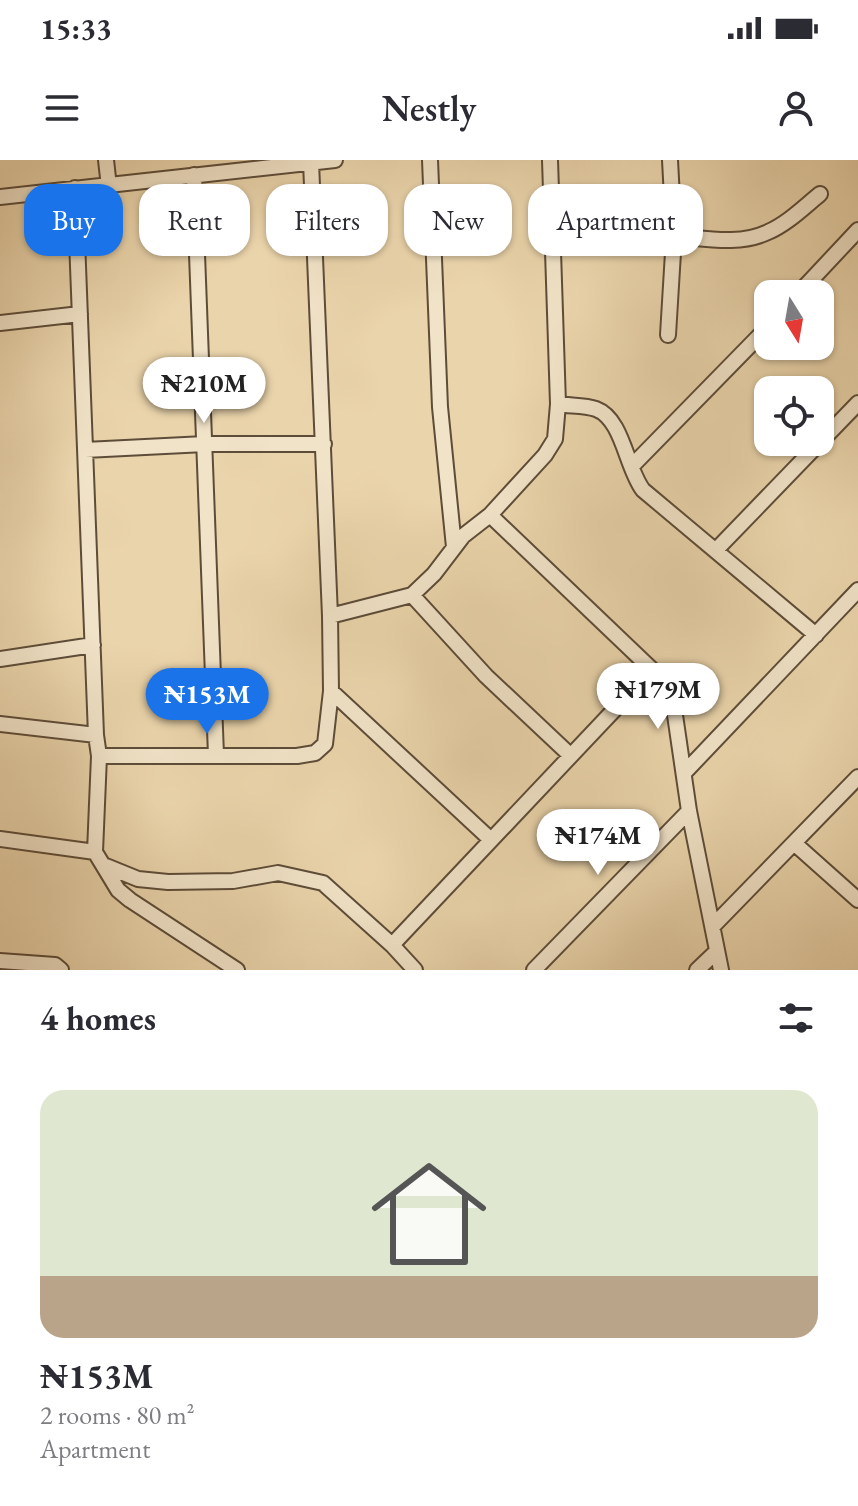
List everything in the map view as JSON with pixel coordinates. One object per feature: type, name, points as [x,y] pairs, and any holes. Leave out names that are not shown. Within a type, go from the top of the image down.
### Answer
[{"type":"street","points":[[106,160],[109,184]]},
{"type":"street","points":[[123,185],[194,175],[221,166],[335,160]]},
{"type":"street","points":[[430,160],[440,407],[454,547]]},
{"type":"street","points":[[330,616],[412,595],[434,574],[463,536],[490,515],[532,472],[555,439],[558,404],[550,160]]},
{"type":"street","points":[[670,160],[671,184]]},
{"type":"street","points":[[99,756],[297,756],[315,753],[325,744],[331,691],[330,616],[311,162]]},
{"type":"street","points":[[194,175],[216,755]]},
{"type":"street","points":[[0,197],[24,194]]},
{"type":"street","points":[[703,238],[738,240],[771,232],[820,194]]},
{"type":"street","points":[[811,280],[858,230]]},
{"type":"street","points":[[78,256],[99,756],[95,852],[118,890],[130,900],[237,970]]},
{"type":"street","points":[[668,335],[673,256]]},
{"type":"street","points":[[0,323],[80,314]]},
{"type":"street","points":[[632,466],[754,341]]},
{"type":"street","points":[[716,550],[858,403]]},
{"type":"street","points":[[558,404],[595,409],[610,417],[633,475],[643,490],[816,635]]},
{"type":"street","points":[[85,450],[205,444],[324,444]]},
{"type":"street","points":[[490,515],[666,683],[675,715],[689,811],[721,970]]},
{"type":"street","points":[[685,772],[858,590]]},
{"type":"street","points":[[412,595],[486,676],[570,755]]},
{"type":"street","points":[[0,659],[93,645]]},
{"type":"street","points":[[392,945],[651,671]]},
{"type":"street","points":[[331,691],[490,839]]},
{"type":"street","points":[[0,724],[96,735]]},
{"type":"street","points":[[713,926],[858,777]]},
{"type":"street","points":[[534,970],[689,811]]},
{"type":"street","points":[[0,839],[95,852]]},
{"type":"street","points":[[794,843],[858,900]]},
{"type":"street","points":[[106,866],[138,879],[168,882],[233,881],[278,873],[323,883],[415,970]]},
{"type":"street","points":[[697,970],[717,951]]},
{"type":"street","points":[[0,961],[55,965],[61,970]]}]
